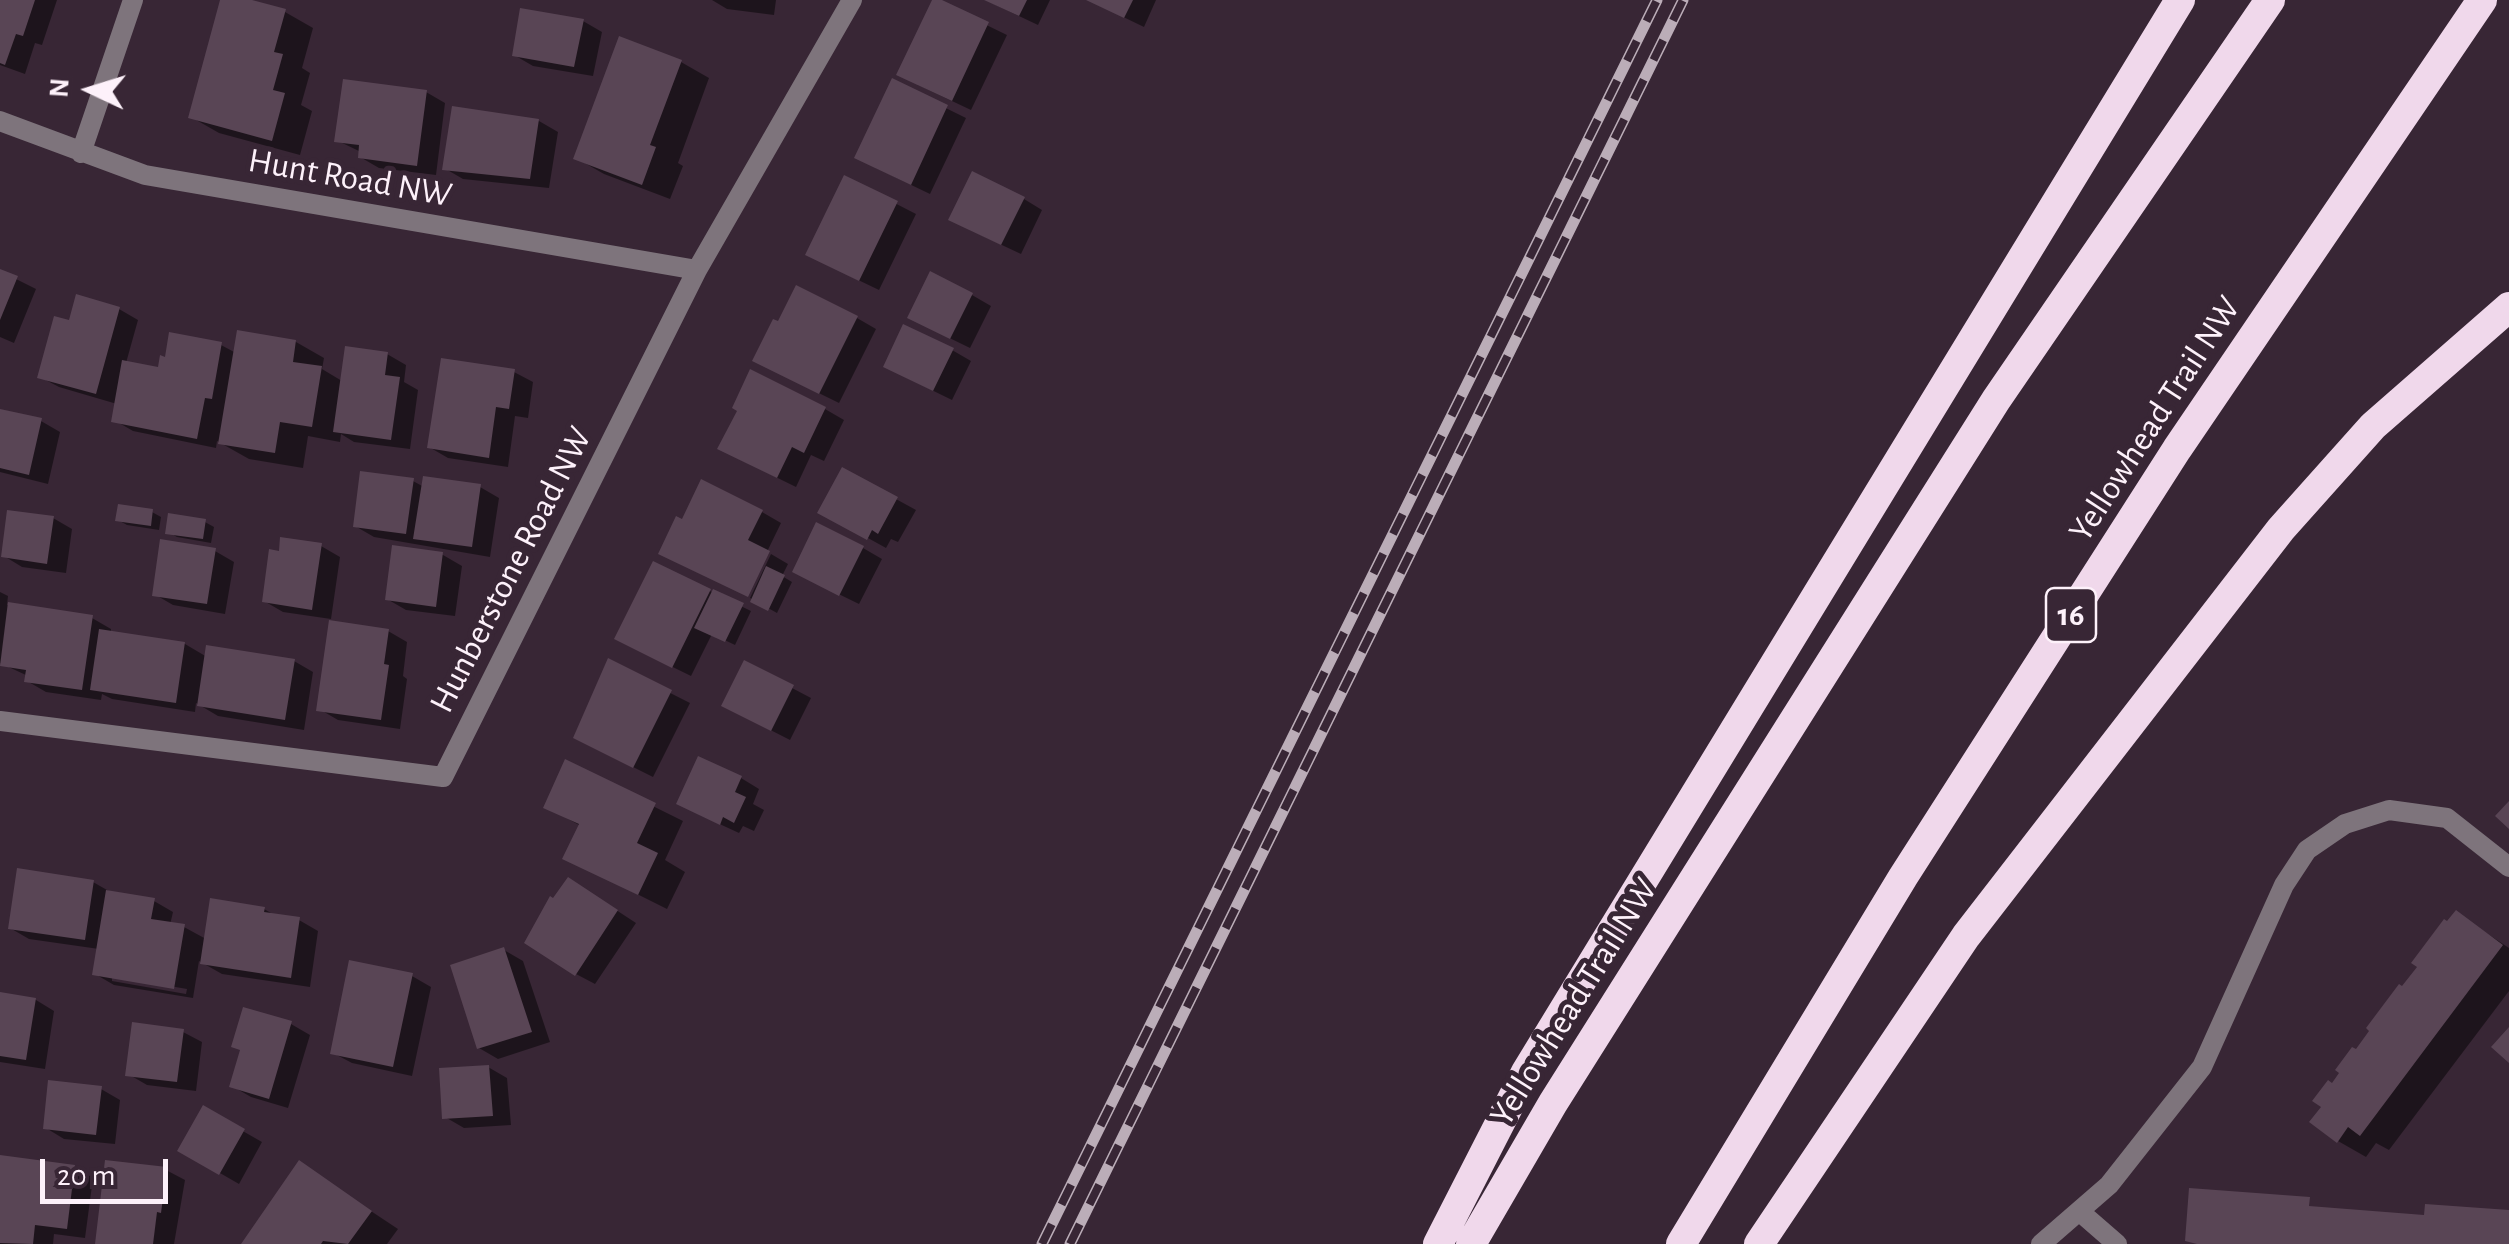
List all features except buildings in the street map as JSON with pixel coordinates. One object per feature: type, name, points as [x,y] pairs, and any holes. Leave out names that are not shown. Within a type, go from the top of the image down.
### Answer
[{"type":"highway","points":[[1438,1244],[1526,1072],[2180,0]]},
{"type":"highway","name":"Yellowhead Trail NW","points":[[1472,1244],[1554,1103],[1996,400],[2270,0]]},
{"type":"highway","name":"Yellowhead Trail NW","points":[[1681,1244],[1903,877],[2177,449],[2482,0]]},
{"type":"highway","points":[[1760,1244],[1966,936],[2280,529],[2373,426],[2509,306]]},
{"type":"street","points":[[81,153],[133,0]]},
{"type":"street","name":"Hunberstone Road NW","points":[[0,722],[444,777],[697,270],[852,0]]},
{"type":"street","name":"Hunt Road NW","points":[[0,122],[145,175],[697,270]]},
{"type":"street","points":[[2041,1244],[2109,1185],[2202,1066],[2284,885],[2307,850],[2345,824],[2389,810],[2446,818],[2509,867]]},
{"type":"street","points":[[2079,1211],[2117,1244]]},
{"type":"railway","points":[[1042,1244],[1657,0]]},
{"type":"railway","points":[[1070,1244],[1683,0]]}]
